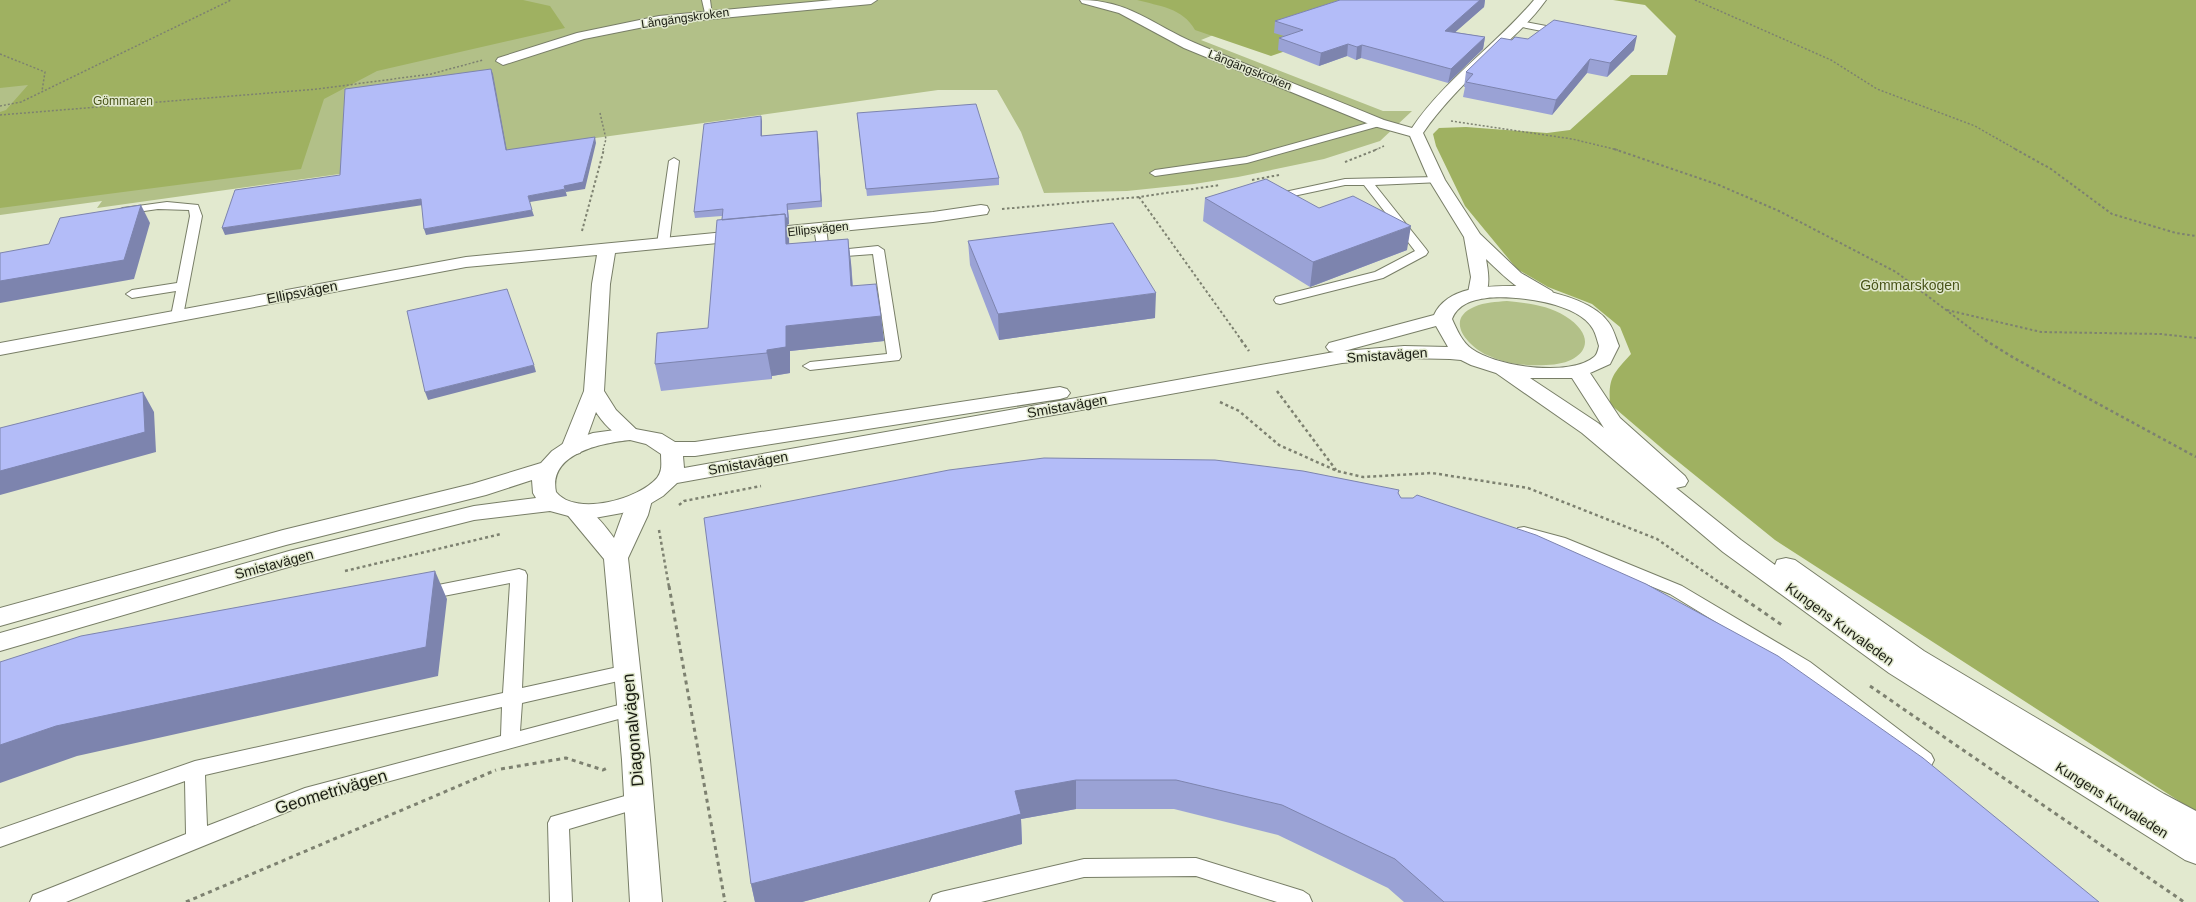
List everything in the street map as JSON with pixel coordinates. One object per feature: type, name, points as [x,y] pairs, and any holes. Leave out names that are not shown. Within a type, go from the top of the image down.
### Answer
[{"type":"street","name":"Långängskroken","points":[[503,61],[580,36],[659,20],[709,14],[871,0]]},
{"type":"street","name":"Långängskroken","points":[[1086,0],[1123,10],[1189,45],[1378,123],[1416,133]]},
{"type":"street","points":[[1540,0],[1520,24],[1487,54],[1426,118],[1416,133],[1437,180],[1473,237],[1516,277],[1545,296],[1584,311],[1601,325],[1609,346],[1603,360],[1579,371],[1542,373],[1504,370],[1466,354],[1450,336],[1442,319],[1444,311],[1462,298],[1477,293],[1519,292],[1545,296]]},
{"type":"street","name":"Ellipsvägen","points":[[0,349],[466,262],[607,250],[933,217],[981,210]]},
{"type":"street","points":[[1473,237],[1480,277],[1477,293]]},
{"type":"street","points":[[572,448],[594,391],[601,284],[607,250]]},
{"type":"street","name":"Smistavägen","points":[[670,449],[695,449],[1114,384],[1334,347],[1442,319]]},
{"type":"street","name":"Smistavägen","points":[[670,477],[1342,358],[1385,352],[1431,351],[1466,354]]},
{"type":"street","name":"Kungens Kurvaleden","points":[[1504,370],[1590,428],[1732,546],[1898,666],[2196,851]]},
{"type":"street","name":"Kungens Kurvaleden","points":[[1579,371],[1588,390],[1612,423],[1674,479],[1750,540],[1915,658],[2153,803],[2196,825]]},
{"type":"street","points":[[594,391],[608,414],[630,434]]},
{"type":"street","points":[[630,434],[652,438],[670,449],[674,461],[670,477],[658,489],[640,500],[612,510],[577,512],[552,503],[543,491],[542,479],[547,468],[559,456],[572,448],[603,437],[630,434]]},
{"type":"street","name":"Smistavägen","points":[[0,618],[283,538],[478,490],[547,468]]},
{"type":"street","name":"Diagonalvägen","points":[[640,500],[616,558],[636,760],[646,902]]},
{"type":"street","name":"Smistavägen","points":[[0,642],[304,556],[474,513],[552,503]]},
{"type":"street","points":[[577,512],[599,535],[616,558]]},
{"type":"lane","points":[[706,0],[709,14]]},
{"type":"lane","points":[[1520,24],[1574,34]]},
{"type":"lane","points":[[1155,173],[1247,160],[1378,123]]},
{"type":"lane","points":[[663,244],[674,162]]},
{"type":"lane","points":[[1284,195],[1345,182],[1437,180]]},
{"type":"lane","points":[[1280,300],[1379,275],[1422,252],[1367,182]]},
{"type":"lane","points":[[109,213],[157,205],[178,204],[194,207],[196,216],[177,316]]},
{"type":"lane","points":[[810,366],[894,357],[878,250],[823,255],[820,228]]},
{"type":"lane","points":[[132,294],[182,286]]},
{"type":"lane","points":[[1505,527],[1559,542],[1676,590],[1804,667],[1883,726],[1938,771]]},
{"type":"lane","points":[[403,598],[519,575],[511,699],[510,742]]},
{"type":"lane","points":[[0,838],[195,769],[627,672]]},
{"type":"lane","name":"Geometrivägen","points":[[41,902],[306,796],[630,709]]},
{"type":"lane","points":[[195,769],[196,841]]},
{"type":"lane","points":[[561,902],[558,822],[639,800]]},
{"type":"lane","points":[[942,902],[1084,868],[1196,867],[1295,898],[1301,902]]},
{"type":"path","points":[[0,106],[21,102],[231,0]]},
{"type":"path","points":[[1695,0],[1831,60],[1877,89],[1975,126],[2051,169],[2112,214],[2196,236]]},
{"type":"path","points":[[0,54],[45,72],[42,91]]},
{"type":"path","points":[[0,115],[318,89],[431,74],[483,60],[503,61]]},
{"type":"path","points":[[576,253],[606,139],[600,113]]},
{"type":"path","points":[[1426,118],[1572,139],[1625,151],[1662,163],[1779,211],[1896,272],[1977,335],[2014,358],[2196,457]]},
{"type":"path","points":[[981,210],[1139,197],[1252,355]]},
{"type":"path","points":[[1945,310],[2041,332],[2161,334],[2196,338]]},
{"type":"path","points":[[1219,401],[1239,411],[1279,445],[1337,471],[1274,387]]},
{"type":"path","points":[[673,509],[684,501],[762,486]]},
{"type":"path","points":[[630,527],[658,521],[725,902]]},
{"type":"path","points":[[341,572],[502,534]]},
{"type":"path","points":[[186,902],[498,770],[566,758],[603,770],[636,760]]},
{"type":"green space","name":"Gömmaren","points":[[0,0],[1288,0],[1268,13],[1201,40],[1383,111],[1412,111],[1380,141],[1324,159],[1238,177],[1194,184],[1127,191],[1044,193],[1021,132],[997,90],[938,90],[97,208],[102,201],[0,215]]},
{"type":"green space","points":[[0,0],[523,0],[550,6],[565,28],[377,71],[324,99],[301,169],[0,208],[0,112],[6,110],[28,85],[0,88]]},
{"type":"green space","points":[[1137,0],[1434,0],[1271,56],[1195,30],[1184,17],[1177,12],[1162,6]]},
{"type":"green space","name":"Gömmarskogen","points":[[1613,0],[2196,0],[2196,812],[1775,540],[1665,451],[1610,404],[1610,387],[1613,376],[1631,354],[1620,327],[1592,304],[1548,287],[1517,269],[1465,206],[1436,146],[1433,134],[1439,128],[1466,127],[1547,133],[1570,130],[1631,75],[1667,75],[1676,36],[1645,5]]},
{"type":"green space","points":[[1507,301],[1552,309],[1565,316],[1583,333],[1585,342],[1583,349],[1578,356],[1570,361],[1559,364],[1539,365],[1524,365],[1509,362],[1494,358],[1480,351],[1473,346],[1462,332],[1460,326],[1461,319],[1465,312],[1478,305],[1490,302]]},
{"type":"building","points":[[1340,0],[1480,0],[1445,31],[1485,37],[1451,69],[1362,45],[1357,47],[1348,44],[1321,53],[1279,38],[1303,30],[1275,21]]},
{"type":"building","points":[[1554,20],[1637,36],[1610,63],[1590,59],[1556,100],[1466,82],[1473,74],[1466,72],[1501,38],[1512,40],[1515,37],[1528,39]]},
{"type":"building","points":[[491,69],[506,150],[595,137],[583,182],[564,186],[565,189],[528,196],[532,210],[424,229],[421,199],[222,228],[235,190],[340,175],[345,89]]},
{"type":"building","points":[[976,104],[999,178],[866,189],[857,113]]},
{"type":"building","points":[[761,116],[761,136],[817,131],[821,201],[787,204],[788,218],[786,218],[785,214],[722,220],[723,209],[694,212],[704,124]]},
{"type":"building","points":[[1266,179],[1319,208],[1353,196],[1411,226],[1313,262],[1205,198]]},
{"type":"building","points":[[141,205],[124,260],[0,281],[0,253],[49,244],[60,218]]},
{"type":"building","points":[[785,214],[786,244],[848,239],[851,286],[876,284],[881,316],[786,326],[786,347],[767,350],[767,353],[655,364],[657,333],[708,328],[717,220]]},
{"type":"building","points":[[1113,223],[1156,293],[998,314],[968,241]]},
{"type":"building","points":[[507,289],[534,365],[425,392],[407,311]]},
{"type":"building","points":[[143,392],[145,432],[0,471],[0,428]]},
{"type":"building","points":[[1044,458],[1215,460],[1303,471],[1399,490],[1398,493],[1401,498],[1413,498],[1417,495],[1536,535],[1646,584],[1778,656],[1923,758],[2099,902],[1444,902],[1395,859],[1282,805],[1176,780],[1076,780],[1015,791],[1021,814],[751,884],[704,518],[949,470]]},
{"type":"building","points":[[435,571],[426,647],[56,726],[0,745],[0,662],[81,636]]}]
